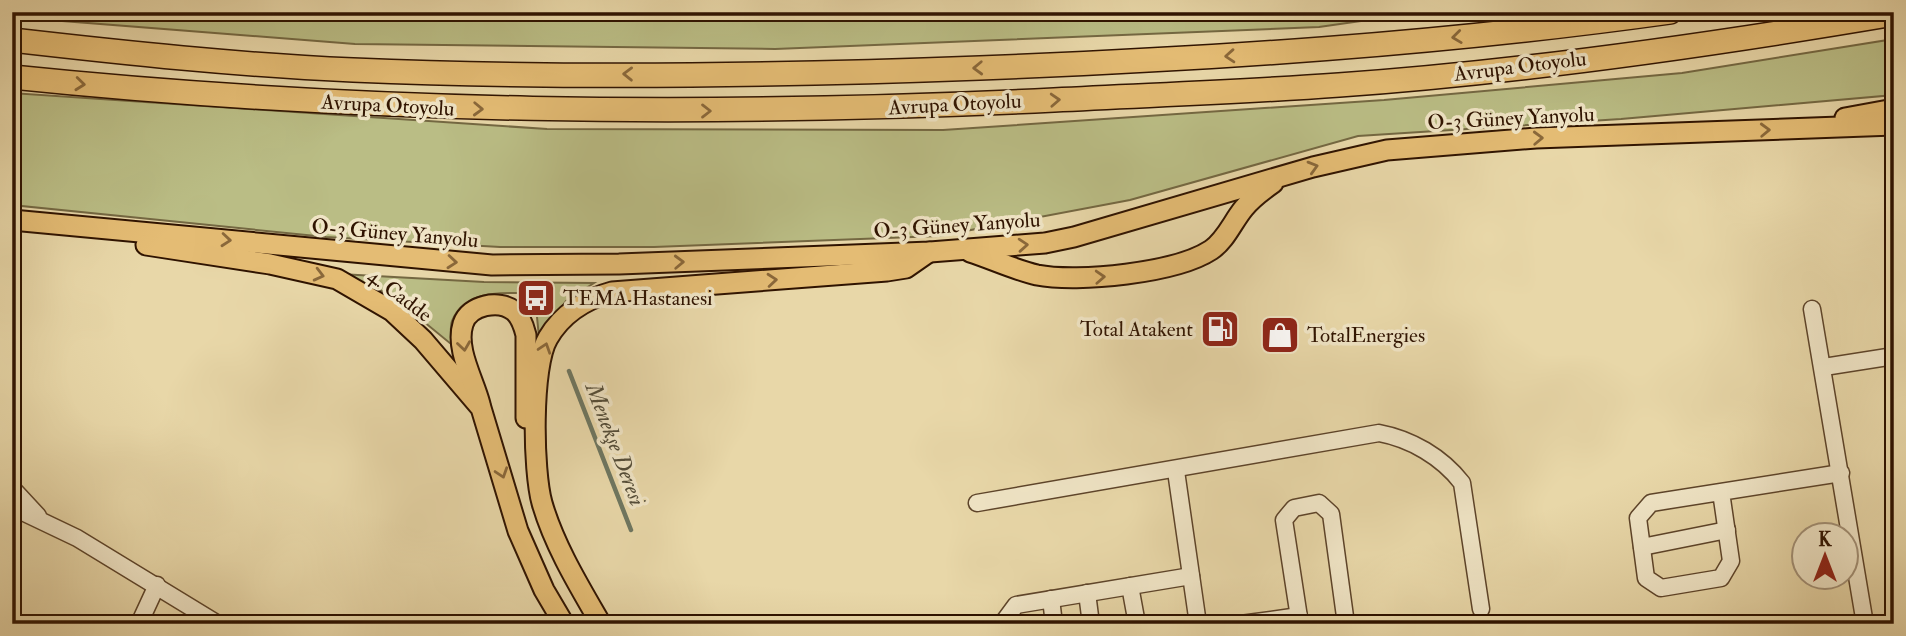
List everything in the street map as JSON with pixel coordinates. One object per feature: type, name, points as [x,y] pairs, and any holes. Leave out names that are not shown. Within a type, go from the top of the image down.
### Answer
[{"type":"highway","name":"Avrupa Otoyolu","points":[[12,40],[175,57],[352,70],[702,75],[950,69],[1202,58],[1432,40],[1670,12]]},
{"type":"highway","name":"Avrupa Otoyolu","points":[[12,77],[153,91],[426,108],[669,111],[876,108],[1353,84],[1623,54],[1894,14]]},
{"type":"main road","points":[[1796,129],[1894,110]]},
{"type":"main road","name":"O-3 Güney Yanyolu","points":[[12,220],[492,265],[619,264],[930,252],[1045,243],[1074,237],[1354,157],[1421,145],[1894,125]]},
{"type":"main road","points":[[963,249],[1037,275],[1108,277],[1150,269],[1196,258],[1211,250],[1220,243],[1245,206],[1283,176]]},
{"type":"main road","name":"4. Cadde","points":[[36,222],[133,243],[270,264],[337,279],[361,291],[400,318],[423,340],[481,408],[518,531],[544,590],[564,624]]},
{"type":"main road","points":[[535,464],[540,364],[547,340],[559,324],[583,303],[623,290],[887,271],[906,268],[930,252]]},
{"type":"main road","points":[[481,408],[463,351],[462,328],[464,321],[473,311],[499,305],[513,311],[523,323],[526,335],[525,410],[542,502],[555,538],[601,624]]},
{"type":"street","points":[[1812,309],[1824,367],[1865,624]]},
{"type":"street","points":[[1824,367],[1894,356]]},
{"type":"street","points":[[976,503],[1176,471],[1379,433],[1402,438],[1449,466],[1462,483],[1480,609]]},
{"type":"street","points":[[1176,471],[1198,624]]},
{"type":"street","points":[[1721,492],[1731,561],[1721,578],[1661,588],[1646,578],[1638,518],[1651,503],[1841,473]]},
{"type":"street","points":[[12,488],[45,522]]},
{"type":"street","points":[[1241,624],[1299,620],[1283,520],[1294,508],[1319,503],[1331,514],[1346,624]]},
{"type":"street","points":[[12,507],[45,522],[157,585],[218,624]]},
{"type":"street","points":[[1642,547],[1727,530]]},
{"type":"street","points":[[1002,624],[1016,605],[1191,576]]},
{"type":"street","points":[[139,624],[157,585]]},
{"type":"street","points":[[1130,586],[1137,624]]},
{"type":"street","points":[[1087,593],[1091,624]]},
{"type":"street","points":[[1051,599],[1054,624]]},
{"type":"green space","points":[[12,12],[1424,12],[1319,27],[775,49],[355,44],[12,17]]},
{"type":"green space","points":[[1894,39],[1894,95],[1621,119],[1358,136],[1130,200],[939,236],[654,247],[500,247],[326,237],[12,205],[12,93],[547,129],[943,130],[1384,100],[1682,73]]},
{"type":"green space","points":[[340,274],[484,282],[594,283],[566,301],[539,337],[536,307],[522,293],[492,294],[473,299],[457,311],[452,321],[451,344],[390,294]]},
{"type":"waterway","name":"Menekşe Deresi","points":[[569,371],[631,530]]},
{"type":"place","name":"TEMA Hastanesi","points":[[536,298]]},
{"type":"place","name":"Total Atakent","points":[[1220,329]]},
{"type":"place","name":"TotalEnergies","points":[[1280,335]]}]
